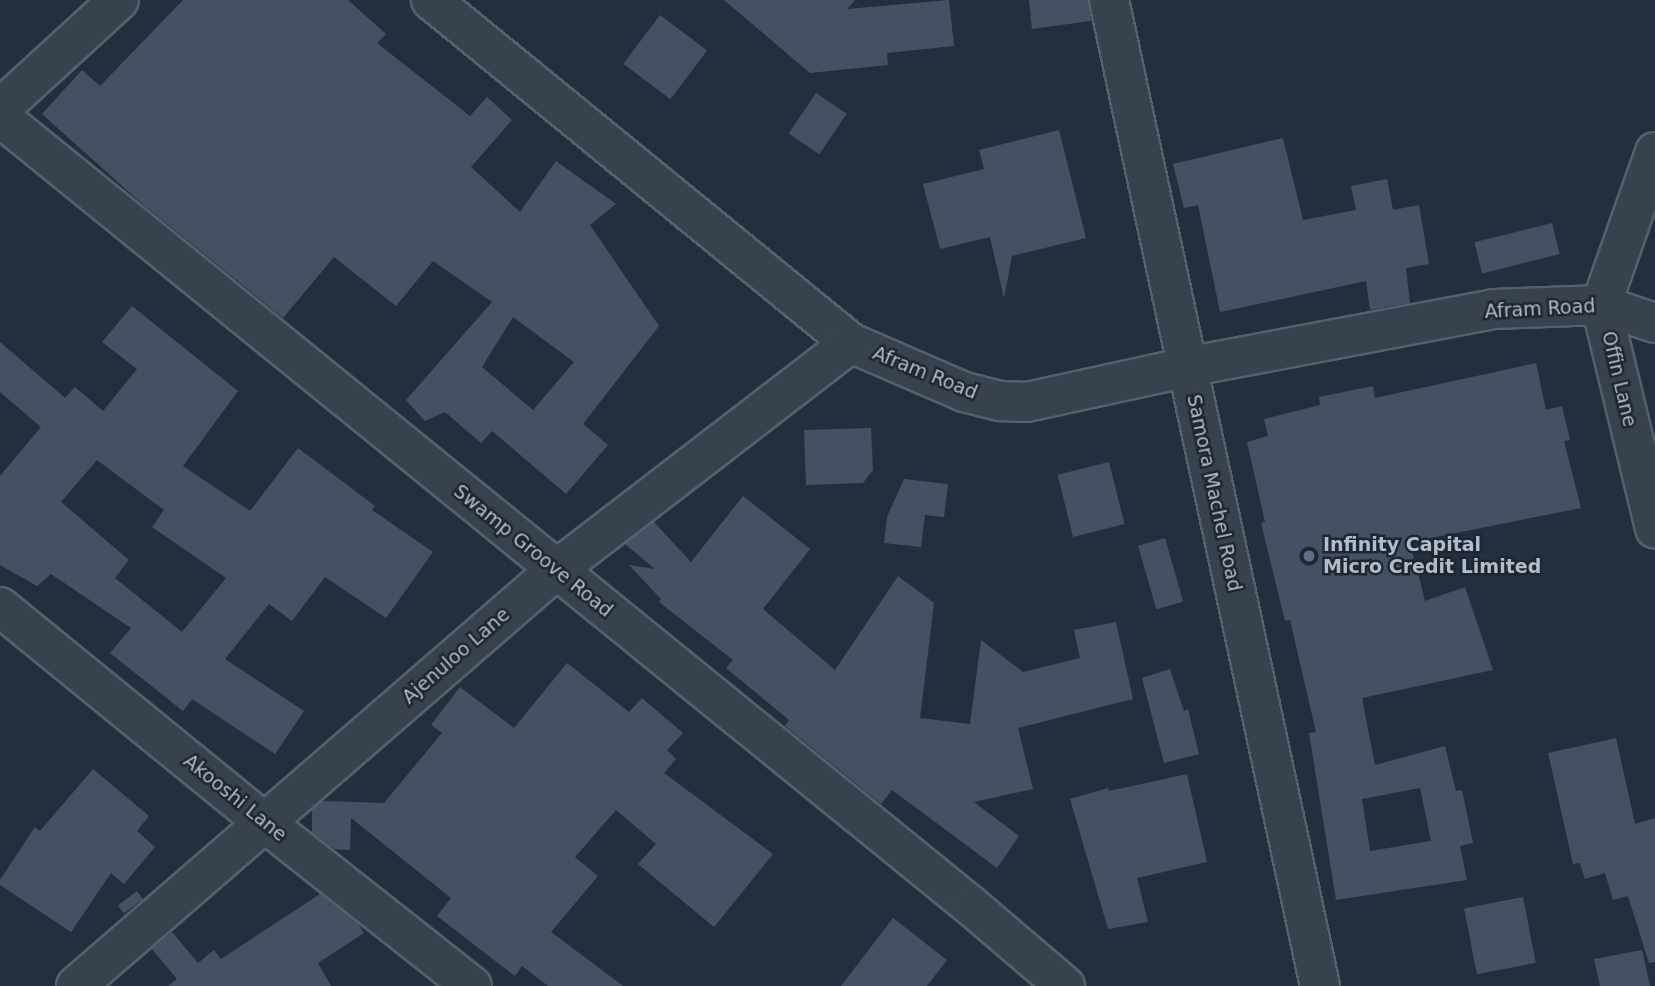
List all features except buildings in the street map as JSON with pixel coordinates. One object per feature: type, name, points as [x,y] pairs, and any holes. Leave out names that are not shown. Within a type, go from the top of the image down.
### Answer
[{"type":"street","points":[[0,109],[119,0]]},
{"type":"street","name":"Afram Road","points":[[431,0],[852,343],[964,392],[1001,401],[1027,402],[1494,309],[1601,304],[1655,323]]},
{"type":"street","name":"Samora Machel Road","points":[[1109,0],[1320,986]]},
{"type":"street","name":"Swamp Groove Road","points":[[0,117],[970,905],[1065,986]]},
{"type":"street","name":"Offin Lane","points":[[1655,152],[1601,304],[1655,529]]},
{"type":"street","name":"Ajenuloo Lane","points":[[76,986],[556,570],[852,343]]},
{"type":"street","name":"Akooshi Lane","points":[[0,607],[264,822],[472,986]]},
{"type":"place","name":"Infinity Capital Micro Credit Limited","points":[[1309,556]]}]
